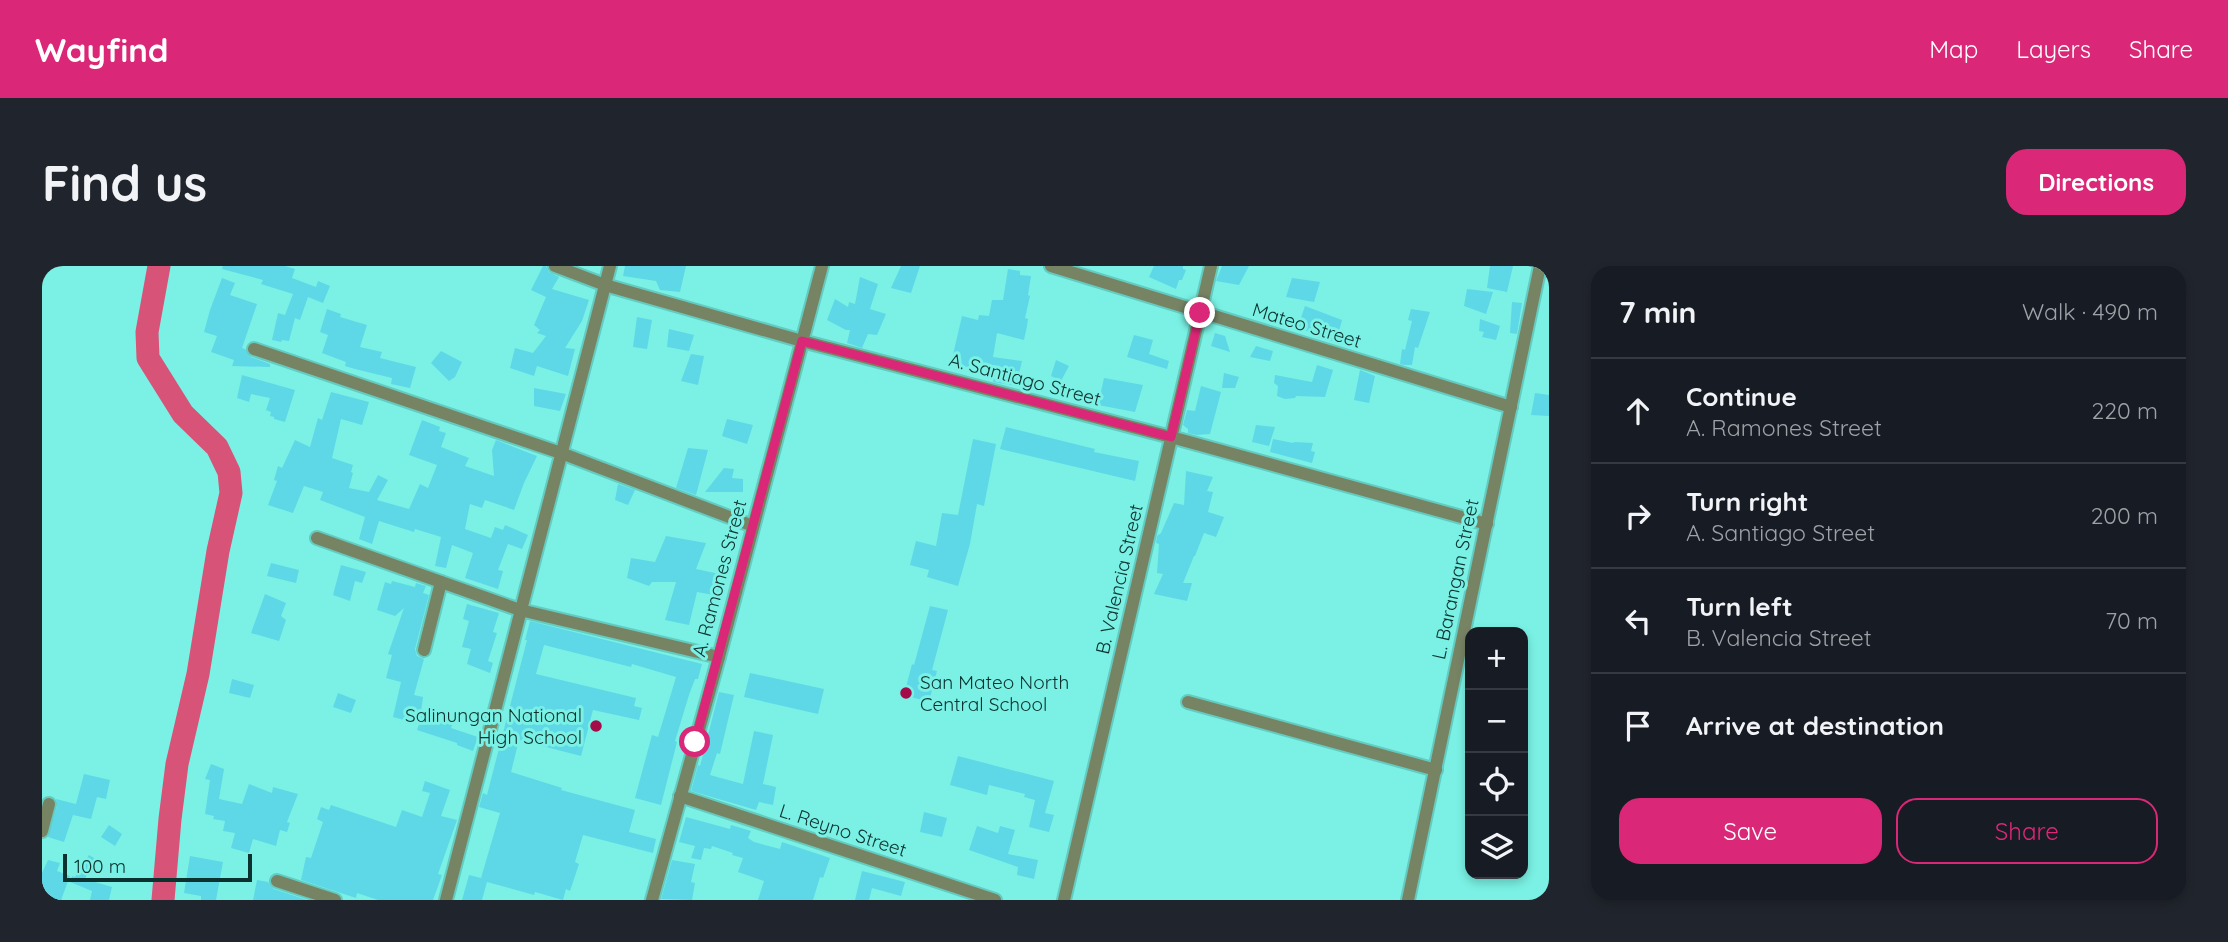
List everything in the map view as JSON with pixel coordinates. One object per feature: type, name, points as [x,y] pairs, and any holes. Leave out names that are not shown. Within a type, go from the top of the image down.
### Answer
[{"type":"street","name":"A. Santiago Street","points":[[555,266],[605,285],[802,341],[1171,437],[1487,524]]},
{"type":"street","points":[[446,900],[610,266]]},
{"type":"street","name":"A. Ramones Street","points":[[652,900],[822,266]]},
{"type":"street","name":"Mateo Street","points":[[1051,266],[1511,407]]},
{"type":"street","name":"B. Valencia Street","points":[[1065,900],[1211,266]]},
{"type":"street","name":"L. Barangan Street","points":[[1408,900],[1540,266]]},
{"type":"street","points":[[254,349],[561,453],[753,526]]},
{"type":"street","points":[[317,538],[520,610],[719,657]]},
{"type":"street","points":[[424,650],[441,582]]},
{"type":"street","points":[[1188,702],[1436,770]]},
{"type":"street","name":"L. Reyno Street","points":[[680,796],[995,900]]},
{"type":"street","points":[[42,831],[49,804]]},
{"type":"street","points":[[277,881],[335,900]]},
{"type":"building","points":[[223,266],[285,266],[295,269],[292,278],[316,287],[318,281],[330,286],[323,303],[308,297],[300,320],[295,318],[289,341],[281,342],[272,340],[278,313],[285,315],[293,294],[261,284],[263,280],[222,269]]},
{"type":"building","points":[[543,266],[559,277],[552,289],[589,300],[582,321],[565,348],[575,349],[568,376],[537,366],[534,376],[510,368],[515,348],[533,353],[546,336],[537,333],[540,330],[534,325],[546,297],[531,290]]},
{"type":"building","points":[[625,266],[686,266],[680,292],[660,290],[656,281],[623,276]]},
{"type":"building","points":[[901,266],[920,266],[911,293],[891,288]]},
{"type":"building","points":[[1154,266],[1183,266],[1186,270],[1176,289],[1149,277]]},
{"type":"building","points":[[1222,266],[1249,266],[1239,285],[1216,281]]},
{"type":"building","points":[[1490,266],[1513,266],[1507,292],[1487,288]]},
{"type":"building","points":[[1008,269],[1020,271],[1020,275],[1031,276],[1024,340],[997,333],[993,357],[1022,361],[1016,386],[993,382],[994,370],[960,366],[961,363],[952,359],[962,316],[978,320],[979,315],[989,316],[992,300],[1003,300]]},
{"type":"building","points":[[860,277],[878,284],[870,309],[886,314],[877,335],[868,334],[862,348],[847,343],[850,330],[827,320],[835,299],[848,307],[849,302],[855,304]]},
{"type":"building","points":[[222,278],[235,283],[230,295],[257,304],[242,348],[251,357],[270,364],[270,367],[232,366],[234,360],[211,352],[217,336],[204,332]]},
{"type":"building","points":[[1292,278],[1320,282],[1314,302],[1286,297]]},
{"type":"building","points":[[1467,289],[1493,292],[1486,314],[1464,306]]},
{"type":"building","points":[[1512,302],[1522,303],[1517,334],[1510,333]]},
{"type":"building","points":[[1305,306],[1342,320],[1336,342],[1316,337],[1317,333],[1297,329]]},
{"type":"building","points":[[327,309],[341,314],[340,317],[367,325],[360,347],[382,352],[380,358],[416,367],[410,388],[391,384],[392,378],[345,366],[346,362],[322,353],[328,335],[320,332]]},
{"type":"building","points":[[1411,309],[1430,312],[1418,348],[1415,347],[1412,365],[1404,365],[1400,364],[1402,349],[1405,350],[1412,321],[1408,320]]},
{"type":"building","points":[[637,317],[652,320],[647,349],[633,347]]},
{"type":"building","points":[[1480,319],[1500,326],[1496,340],[1482,337],[1484,332],[1479,331]]},
{"type":"building","points":[[669,329],[694,335],[689,351],[667,347]]},
{"type":"building","points":[[1215,333],[1225,336],[1230,352],[1211,346]]},
{"type":"building","points":[[1134,335],[1153,340],[1149,354],[1169,361],[1167,369],[1127,357]]},
{"type":"building","points":[[1256,346],[1273,351],[1270,361],[1250,357]]},
{"type":"building","points":[[441,351],[462,362],[455,377],[449,381],[431,363]]},
{"type":"building","points":[[691,354],[704,356],[698,385],[681,381]]},
{"type":"building","points":[[1056,360],[1069,366],[1061,381],[1051,376]]},
{"type":"building","points":[[1317,365],[1333,370],[1325,397],[1296,396],[1285,399],[1277,396],[1275,375],[1312,382]]},
{"type":"building","points":[[1360,370],[1375,376],[1369,403],[1354,400]]},
{"type":"building","points":[[1224,373],[1239,377],[1235,388],[1222,388]]},
{"type":"building","points":[[242,375],[295,390],[285,422],[274,419],[270,416],[271,412],[266,410],[270,398],[251,394],[249,402],[237,398]]},
{"type":"building","points":[[1104,378],[1143,385],[1135,412],[1098,405]]},
{"type":"building","points":[[1201,386],[1221,392],[1210,434],[1196,435],[1188,433],[1188,429],[1183,425],[1187,410],[1195,411]]},
{"type":"building","points":[[534,388],[566,394],[560,411],[534,406]]},
{"type":"building","points":[[331,392],[369,402],[362,425],[341,419],[332,458],[353,465],[349,488],[369,492],[378,475],[388,480],[377,500],[409,509],[420,484],[428,488],[437,465],[409,455],[422,420],[440,427],[439,431],[446,433],[441,447],[469,458],[465,466],[494,476],[492,450],[496,440],[537,456],[514,510],[485,500],[482,508],[470,504],[465,529],[491,538],[495,527],[503,530],[505,525],[528,535],[522,549],[508,544],[498,570],[503,571],[498,589],[465,578],[473,553],[452,545],[446,568],[435,566],[441,537],[379,521],[372,544],[359,539],[365,517],[320,500],[323,492],[304,486],[293,513],[268,505],[277,481],[274,480],[278,466],[282,468],[295,440],[310,447],[318,418],[322,420]]},
{"type":"building","points":[[1535,393],[1549,395],[1549,416],[1531,415]]},
{"type":"building","points":[[727,419],[753,425],[747,444],[722,436]]},
{"type":"building","points":[[1256,425],[1275,427],[1269,446],[1252,442]]},
{"type":"building","points":[[1006,427],[1095,449],[1094,452],[1139,461],[1135,481],[1000,449]]},
{"type":"building","points":[[973,439],[996,444],[984,506],[977,504],[970,544],[958,586],[927,577],[929,570],[910,565],[916,541],[936,546],[942,513],[958,515]]},
{"type":"building","points":[[1273,439],[1313,443],[1311,451],[1315,452],[1312,463],[1270,452]]},
{"type":"building","points":[[688,448],[708,450],[696,495],[676,488]]},
{"type":"building","points":[[724,468],[734,469],[732,478],[743,479],[743,492],[705,492]]},
{"type":"building","points":[[1186,471],[1213,477],[1207,491],[1213,492],[1208,512],[1224,517],[1216,537],[1204,533],[1183,583],[1192,583],[1187,601],[1154,594],[1163,574],[1157,573],[1157,536],[1161,533],[1174,503],[1184,505]]},
{"type":"building","points":[[618,484],[635,490],[628,505],[615,500]]},
{"type":"building","points":[[666,536],[706,543],[696,569],[724,575],[719,596],[697,592],[689,625],[665,620],[676,582],[652,582],[649,586],[627,578],[631,558],[655,562]]},
{"type":"building","points":[[271,563],[299,570],[296,583],[267,576]]},
{"type":"building","points":[[341,565],[366,572],[362,583],[355,581],[350,601],[333,595]]},
{"type":"building","points":[[392,581],[415,587],[416,583],[426,586],[423,593],[429,595],[415,649],[417,656],[424,659],[414,695],[423,697],[421,712],[453,723],[451,728],[478,737],[473,751],[417,730],[419,724],[393,717],[401,682],[386,678],[392,655],[388,654],[404,608],[395,616],[377,610],[385,582],[391,584]]},
{"type":"building","points":[[265,594],[286,603],[281,616],[286,620],[279,641],[251,633]]},
{"type":"building","points":[[467,604],[499,613],[493,632],[497,633],[488,661],[493,663],[490,673],[467,664],[471,649],[462,647],[469,621],[463,619]]},
{"type":"building","points":[[930,606],[948,610],[932,670],[937,671],[929,702],[904,695]]},
{"type":"building","points":[[530,621],[702,664],[675,741],[677,742],[661,805],[635,798],[652,735],[658,737],[676,677],[632,664],[631,667],[544,645],[536,674],[636,698],[634,706],[642,708],[639,720],[593,710],[581,756],[519,740],[511,772],[562,788],[561,790],[635,810],[629,832],[656,839],[653,853],[583,835],[575,862],[579,864],[570,891],[566,889],[563,900],[487,882],[482,900],[462,900],[469,875],[481,878],[500,813],[479,807],[483,793],[487,795]]},
{"type":"building","points":[[750,673],[824,689],[818,714],[744,697]]},
{"type":"building","points":[[232,679],[254,685],[250,698],[229,693]]},
{"type":"building","points":[[719,692],[734,695],[720,754],[717,753],[710,775],[743,784],[754,731],[773,735],[763,784],[776,787],[773,805],[759,802],[756,810],[691,791]]},
{"type":"building","points":[[338,693],[356,700],[351,713],[333,707]]},
{"type":"building","points":[[958,756],[1054,781],[1045,813],[1054,815],[1049,832],[1029,827],[1035,800],[1024,797],[1025,794],[989,785],[987,795],[950,785]]},
{"type":"building","points":[[211,764],[224,769],[219,799],[242,804],[249,784],[272,793],[273,787],[298,794],[287,822],[290,823],[287,832],[280,830],[276,846],[253,839],[249,853],[231,848],[235,833],[223,831],[225,821],[205,814],[210,780],[205,779]]},
{"type":"building","points":[[84,774],[110,780],[106,799],[97,797],[91,819],[73,815],[64,842],[48,837],[57,806],[56,799],[76,804]]},
{"type":"building","points":[[425,781],[450,790],[441,816],[457,820],[438,874],[442,875],[433,900],[378,900],[357,893],[356,898],[301,880],[306,857],[311,858],[323,822],[317,819],[321,807],[329,810],[331,805],[396,827],[402,810],[422,817],[430,793],[422,791]]},
{"type":"building","points":[[924,812],[947,818],[942,837],[920,832]]},
{"type":"building","points":[[686,817],[730,829],[731,825],[751,831],[748,838],[754,842],[780,849],[782,842],[830,858],[823,878],[820,877],[813,900],[758,900],[764,881],[738,872],[743,858],[732,855],[733,853],[712,846],[711,849],[704,848],[701,860],[691,858],[695,846],[679,842]]},
{"type":"building","points":[[109,825],[122,834],[115,846],[101,837]]},
{"type":"building","points":[[977,826],[998,833],[1000,826],[1015,830],[1008,854],[1038,860],[1034,879],[1017,875],[1018,867],[969,850]]},
{"type":"building","points":[[89,855],[94,858],[85,879],[112,887],[109,900],[90,900],[92,891],[70,882]]},
{"type":"building","points":[[190,856],[223,862],[216,900],[201,900],[201,896],[184,893]]},
{"type":"building","points":[[48,860],[60,863],[57,871],[70,876],[61,900],[42,900],[42,873]]},
{"type":"building","points":[[672,860],[695,864],[691,882],[695,883],[692,900],[661,899]]},
{"type":"building","points":[[862,871],[905,882],[901,896],[872,888],[869,900],[855,900]]},
{"type":"building","points":[[257,880],[268,882],[274,889],[307,900],[253,900]]},
{"type":"waterway","points":[[159,266],[147,332],[148,358],[183,414],[217,447],[229,472],[231,493],[218,551],[198,674],[177,764],[163,900]]},
{"type":"place","name":"San Mateo North Central School","points":[[906,693]]},
{"type":"place","name":"Salinungan National High School","points":[[596,726]]},
{"type":"route","points":[[695,742],[802,341],[1171,437],[1200,313]]}]
